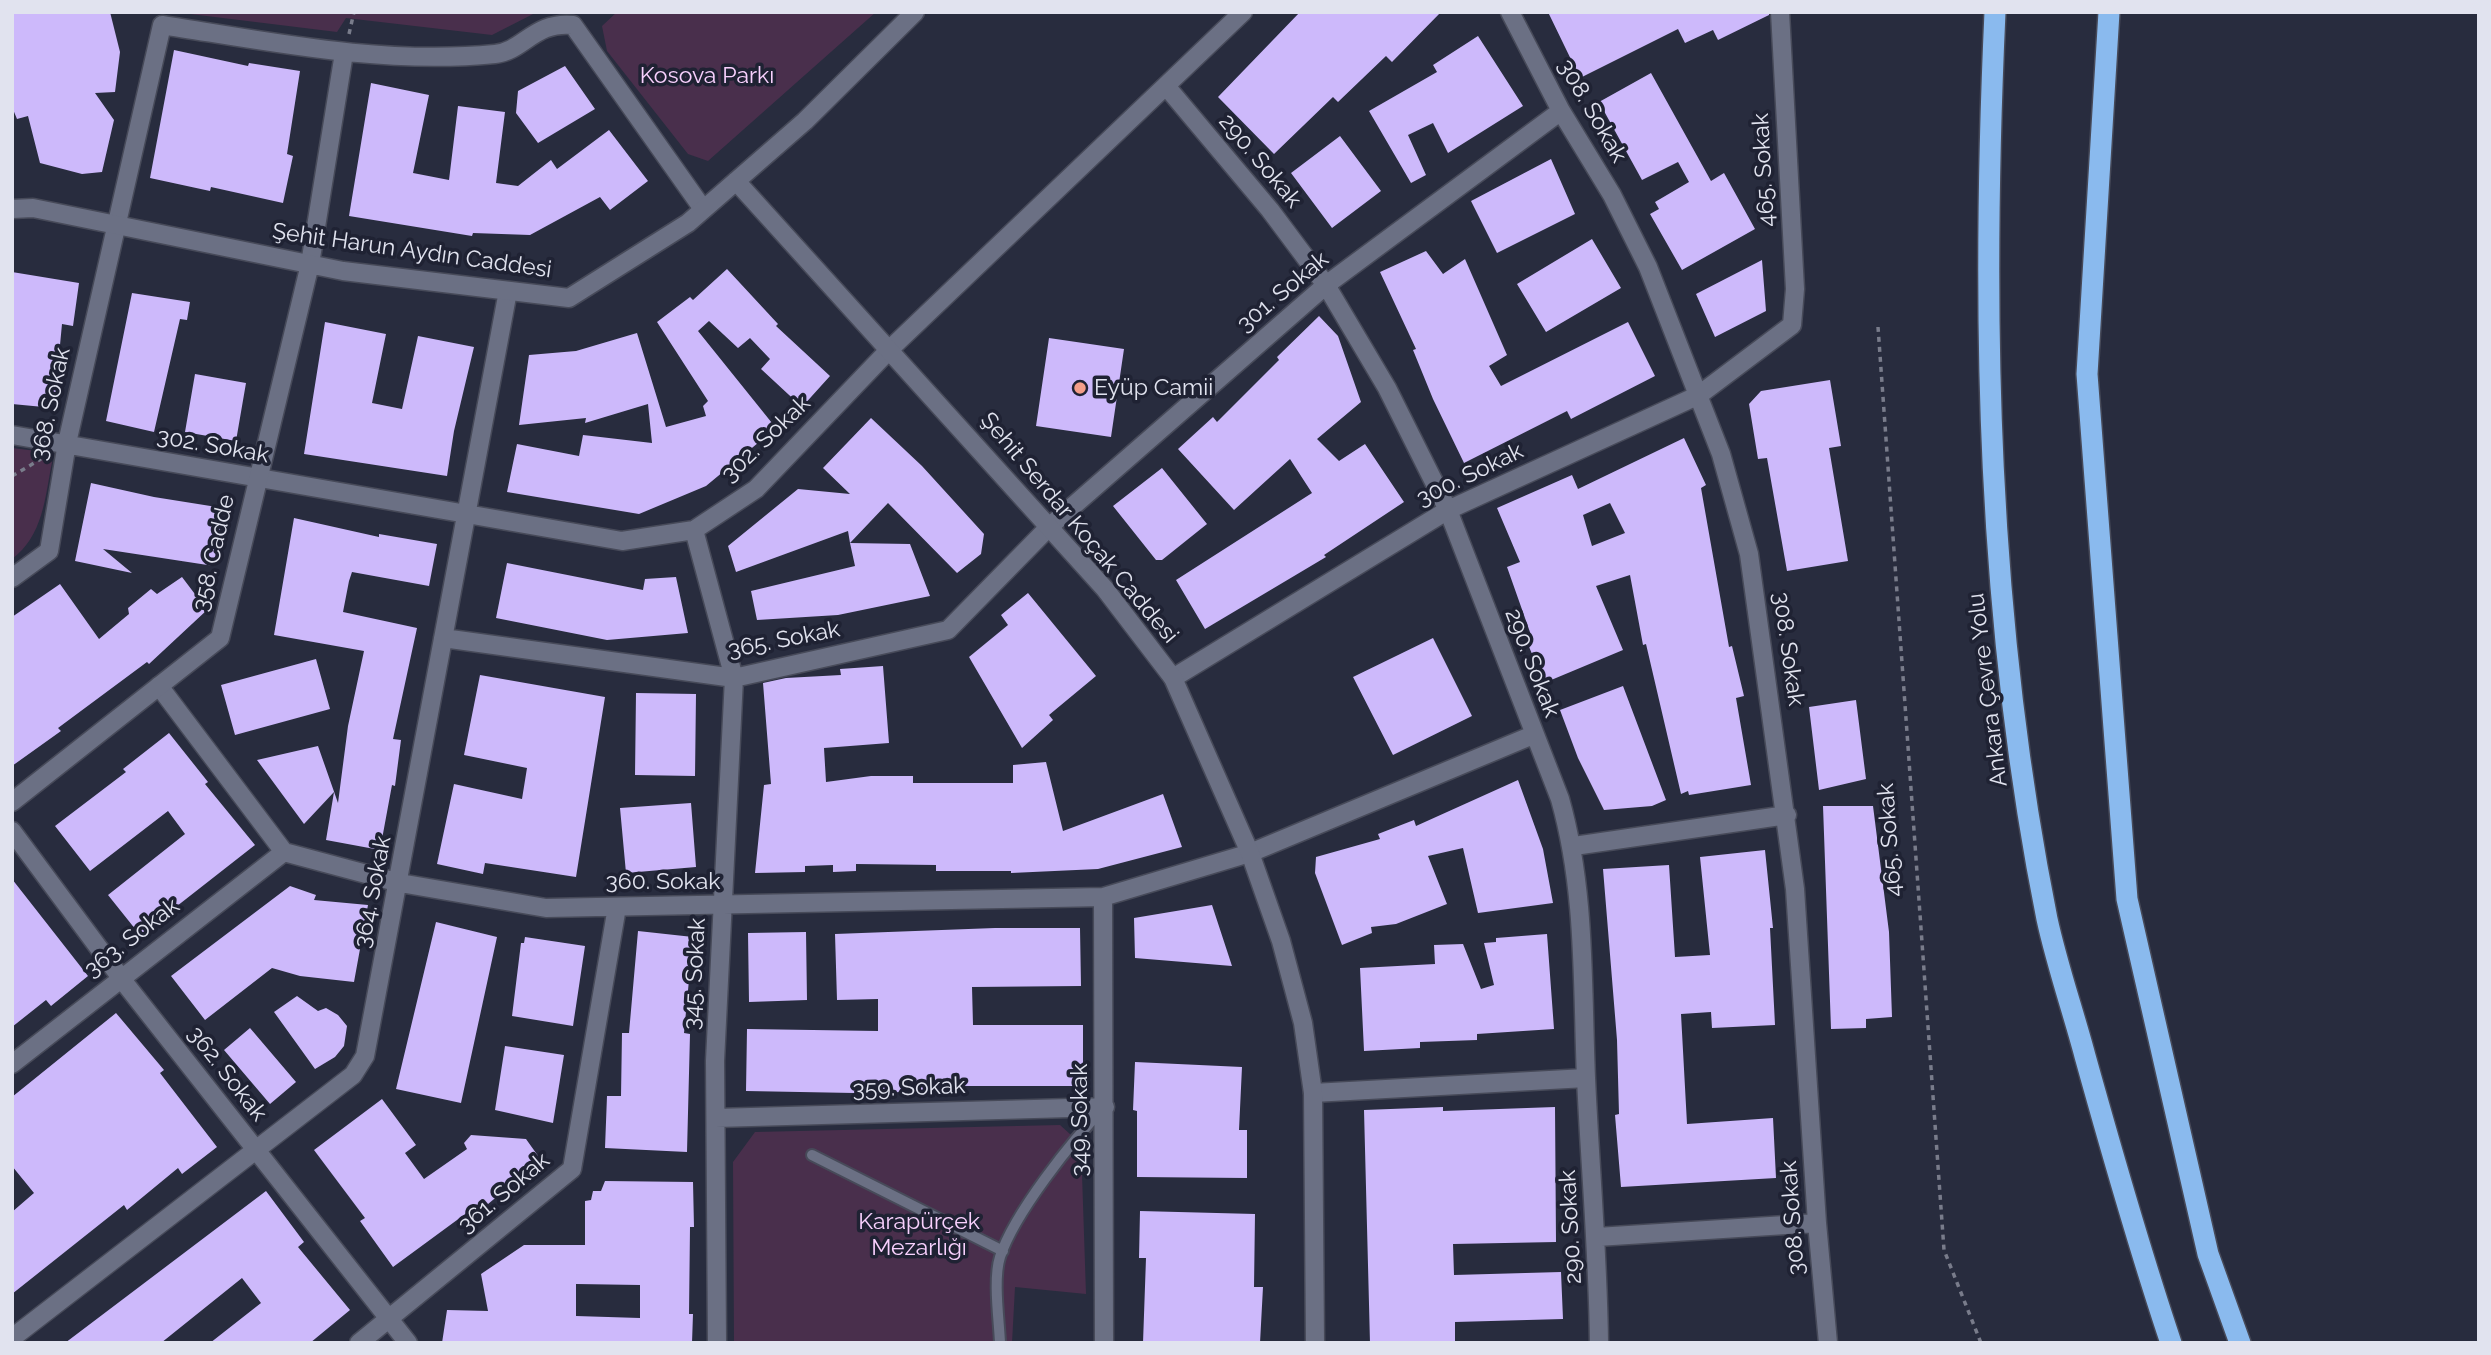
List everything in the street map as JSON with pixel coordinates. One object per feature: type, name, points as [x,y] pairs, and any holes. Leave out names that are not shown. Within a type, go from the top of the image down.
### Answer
[{"type":"highway","name":"Ankara Çevre Yolu","points":[[1995,12],[1987,324],[1995,521],[2013,712],[2048,921],[2134,1234],[2171,1343]]},
{"type":"highway","points":[[2109,12],[2087,374],[2127,899],[2208,1254],[2240,1343]]},
{"type":"street","name":"Şehit Harun Aydın Caddesi","points":[[12,209],[33,208],[310,264],[569,298],[688,223],[805,121],[915,12]]},
{"type":"street","name":"302. Sokak","points":[[12,435],[622,541],[694,530],[757,489],[890,349],[1243,12]]},
{"type":"street","name":"308. Sokak","points":[[1510,12],[1561,111],[1612,195],[1648,267],[1721,454],[1749,554],[1787,815],[1795,889],[1817,1223],[1828,1343]]},
{"type":"street","name":"465. Sokak","points":[[1780,12],[1795,289],[1792,325]]},
{"type":"street","points":[[159,19],[364,56],[499,54],[547,26],[573,25],[703,209]]},
{"type":"street","name":"368. Sokak","points":[[12,578],[49,551],[66,443],[159,19]]},
{"type":"street","name":"358. Cadde","points":[[12,802],[220,638],[256,479],[310,264],[344,53]]},
{"type":"street","name":"290. Sokak","points":[[1166,86],[1270,210],[1326,285],[1387,388],[1448,510],[1560,799],[1574,846],[1581,906],[1586,1078],[1597,1237],[1600,1343]]},
{"type":"street","name":"301. Sokak","points":[[1049,527],[1326,285],[1561,111]]},
{"type":"street","name":"Şehit Serdar Koçak Caddesi","points":[[736,181],[1105,589],[1173,678],[1250,853],[1295,988],[1313,1093],[1315,1343]]},
{"type":"street","name":"364. Sokak","points":[[13,1340],[352,1075],[365,1056],[400,883],[508,291]]},
{"type":"street","name":"300. Sokak","points":[[1173,678],[1448,510],[1699,395],[1792,325]]},
{"type":"street","name":"365. Sokak","points":[[443,638],[734,678],[948,630],[1049,527]]},
{"type":"street","name":"345. Sokak","points":[[694,530],[734,678],[716,1118],[717,1343]]},
{"type":"street","points":[[159,686],[284,852]]},
{"type":"street","name":"360. Sokak","points":[[284,852],[400,883],[545,908],[1102,897],[1250,853],[1533,735]]},
{"type":"street","points":[[1574,846],[1787,815]]},
{"type":"street","name":"362. Sokak","points":[[12,831],[121,977],[408,1343]]},
{"type":"street","name":"363. Sokak","points":[[12,1064],[284,852]]},
{"type":"street","name":"349. Sokak","points":[[1102,897],[1104,1343]]},
{"type":"street","name":"361. Sokak","points":[[359,1343],[572,1169],[617,907]]},
{"type":"street","points":[[1313,1093],[1586,1078]]},
{"type":"street","name":"359. Sokak","points":[[716,1118],[1105,1107]]},
{"type":"street","points":[[1597,1237],[1817,1223]]},
{"type":"lane","points":[[1000,1343],[999,1259],[1010,1235],[1074,1138],[1105,1107]]},
{"type":"lane","points":[[812,1155],[1003,1251]]},
{"type":"path","name":"465. Sokak","points":[[1878,327],[1944,1250],[1981,1343]]},
{"type":"green space","points":[[174,12],[537,12],[492,35],[346,18],[337,32]]},
{"type":"green space","name":"Kosova Parkı","points":[[617,12],[876,12],[708,161],[688,154],[607,51],[602,26]]},
{"type":"green space","points":[[12,448],[45,452],[52,462],[36,528],[22,550],[12,559]]},
{"type":"green space","name":"Karapürçek Mezarlığı","points":[[1060,1125],[1081,1144],[1086,1294],[1015,1287],[1012,1343],[734,1343],[733,1162],[755,1132]]},
{"type":"building","points":[[12,12],[110,12],[120,52],[115,92],[95,93],[114,120],[102,172],[82,174],[40,163],[28,116],[17,119],[12,107]]},
{"type":"building","points":[[1300,12],[1441,12],[1392,62],[1386,56],[1338,102],[1333,97],[1274,154],[1218,97]]},
{"type":"building","points":[[1548,12],[1769,12],[1769,15],[1718,40],[1713,30],[1685,43],[1678,29],[1580,78]]},
{"type":"building","points":[[1478,36],[1523,106],[1448,153],[1433,123],[1408,135],[1426,175],[1411,183],[1369,111],[1437,72],[1433,65]]},
{"type":"building","points":[[174,50],[248,66],[249,63],[300,71],[287,154],[293,156],[283,203],[211,187],[210,191],[150,178]]},
{"type":"building","points":[[565,66],[595,109],[538,143],[516,113],[518,91]]},
{"type":"building","points":[[1651,73],[1711,181],[1724,173],[1755,229],[1682,270],[1650,214],[1659,209],[1655,202],[1689,182],[1678,162],[1642,180],[1599,102]]},
{"type":"building","points":[[371,83],[429,95],[413,173],[449,180],[458,106],[505,112],[496,183],[518,186],[551,160],[557,169],[609,130],[648,181],[610,210],[600,197],[530,235],[473,233],[472,236],[349,216]]},
{"type":"building","points":[[1340,136],[1381,191],[1332,228],[1291,173]]},
{"type":"building","points":[[1551,159],[1575,214],[1497,253],[1471,201]]},
{"type":"building","points":[[1592,239],[1621,288],[1546,332],[1517,284]]},
{"type":"building","points":[[1426,251],[1443,274],[1465,259],[1507,355],[1489,366],[1501,386],[1628,322],[1655,376],[1571,419],[1567,411],[1464,463],[1433,399],[1413,350],[1416,349],[1380,272]]},
{"type":"building","points":[[1762,260],[1766,311],[1715,337],[1696,294]]},
{"type":"building","points":[[727,269],[778,324],[776,326],[830,376],[802,407],[761,369],[770,359],[750,338],[738,348],[709,321],[698,331],[776,428],[706,486],[639,514],[507,492],[517,444],[579,456],[583,435],[652,443],[648,404],[585,423],[586,418],[519,425],[529,355],[576,351],[637,333],[666,427],[706,416],[703,406],[708,401],[657,322],[690,297],[693,300]]},
{"type":"building","points":[[12,272],[79,283],[73,326],[62,324],[54,408],[12,404]]},
{"type":"building","points":[[132,293],[190,302],[187,320],[180,319],[154,432],[106,421]]},
{"type":"building","points":[[1319,316],[1338,336],[1361,402],[1317,439],[1339,461],[1365,444],[1404,502],[1324,555],[1326,557],[1205,629],[1176,580],[1312,493],[1290,459],[1234,510],[1178,449],[1213,417],[1217,422]]},
{"type":"building","points":[[325,322],[386,334],[372,403],[402,409],[418,336],[474,347],[454,431],[447,476],[304,454]]},
{"type":"building","name":"Eyüp Camii","points":[[1049,338],[1124,349],[1111,437],[1036,426]]},
{"type":"building","points":[[195,374],[246,383],[236,441],[185,432]]},
{"type":"building","points":[[1830,380],[1841,446],[1829,448],[1848,561],[1787,571],[1767,458],[1758,459],[1749,404],[1761,391]]},
{"type":"building","points":[[871,418],[922,466],[984,534],[981,554],[957,573],[888,503],[850,543],[848,531],[736,572],[728,546],[798,489],[850,494],[823,468]]},
{"type":"building","points":[[1684,438],[1706,485],[1701,488],[1729,647],[1732,646],[1744,696],[1736,698],[1751,785],[1681,794],[1646,644],[1643,645],[1630,575],[1596,586],[1623,650],[1544,683],[1525,637],[1531,635],[1507,567],[1520,562],[1497,508],[1572,475],[1578,489]],"holes":[[[1610,503],[1625,533],[1592,546],[1583,515]]]},
{"type":"building","points":[[1162,468],[1207,524],[1162,560],[1156,560],[1113,506]]},
{"type":"building","points":[[91,483],[223,508],[214,566],[103,549],[132,573],[75,561]]},
{"type":"building","points":[[294,518],[379,537],[379,534],[437,544],[429,586],[352,572],[343,612],[417,628],[393,739],[401,740],[395,786],[392,785],[380,850],[326,840],[334,792],[304,824],[257,760],[318,746],[338,803],[348,726],[364,651],[274,635]]},
{"type":"building","points":[[850,543],[910,544],[930,596],[838,615],[757,620],[751,591],[855,566]]},
{"type":"building","points":[[507,563],[643,590],[645,579],[676,577],[688,633],[607,640],[496,618]]},
{"type":"building","points":[[182,577],[207,610],[149,664],[147,662],[58,728],[61,731],[12,766],[12,617],[60,584],[99,639],[129,614],[128,608],[151,589],[157,594]]},
{"type":"building","points":[[1028,593],[1096,676],[1049,715],[1053,720],[1022,748],[969,657],[1008,625],[1001,615]]},
{"type":"building","points":[[1433,638],[1472,716],[1393,755],[1353,677]]},
{"type":"building","points":[[316,659],[330,709],[235,735],[221,685]]},
{"type":"building","points":[[883,666],[889,743],[824,748],[826,782],[871,776],[913,776],[913,783],[1013,783],[1013,765],[1046,762],[1063,831],[1163,794],[1182,847],[1098,869],[1011,873],[936,871],[936,865],[856,864],[856,871],[833,872],[833,865],[805,866],[805,872],[755,873],[764,785],[771,784],[763,683],[786,678],[841,675],[840,669]]},
{"type":"building","points":[[480,675],[605,697],[576,877],[485,863],[483,874],[437,864],[454,784],[522,799],[527,768],[464,755]]},
{"type":"building","points":[[1623,686],[1666,800],[1652,806],[1604,810],[1578,758],[1560,710]]},
{"type":"building","points":[[636,693],[696,694],[695,776],[635,775]]},
{"type":"building","points":[[1856,700],[1866,779],[1819,790],[1809,707]]},
{"type":"building","points":[[169,733],[208,782],[205,784],[255,845],[140,935],[108,895],[185,834],[168,811],[90,871],[55,826],[126,772],[123,769]]},
{"type":"building","points":[[1518,780],[1543,849],[1553,903],[1478,913],[1463,848],[1428,856],[1447,904],[1396,924],[1371,927],[1372,933],[1342,945],[1315,873],[1316,857],[1380,839],[1378,834],[1414,820],[1416,826]]},
{"type":"building","points":[[691,803],[696,867],[626,873],[620,808]]},
{"type":"building","points":[[1823,806],[1873,806],[1889,932],[1892,1017],[1866,1019],[1866,1028],[1831,1029]]},
{"type":"building","points":[[1765,850],[1773,928],[1770,928],[1775,1025],[1712,1028],[1711,1012],[1681,1014],[1687,1124],[1773,1118],[1776,1178],[1621,1187],[1615,1115],[1619,1114],[1617,1040],[1603,869],[1669,865],[1675,957],[1710,955],[1700,857]]},
{"type":"building","points":[[12,879],[88,976],[51,1006],[46,1000],[12,1027]]},
{"type":"building","points":[[290,886],[316,895],[314,900],[368,905],[354,982],[300,976],[272,968],[205,1020],[171,976]]},
{"type":"building","points":[[1212,905],[1232,966],[1135,958],[1134,918]]},
{"type":"building","points":[[436,922],[497,937],[461,1103],[396,1089]]},
{"type":"building","points":[[1080,928],[1081,986],[972,987],[973,1025],[1083,1025],[1083,1086],[956,1086],[956,1091],[854,1093],[746,1091],[747,1029],[878,1031],[878,999],[837,1000],[835,934]]},
{"type":"building","points":[[638,931],[693,937],[684,1033],[690,1034],[687,1152],[605,1148],[607,1096],[621,1096],[622,1033],[629,1033]]},
{"type":"building","points":[[806,932],[807,1000],[749,1002],[748,933]]},
{"type":"building","points":[[1547,934],[1554,1029],[1477,1034],[1477,1040],[1420,1042],[1420,1048],[1364,1051],[1360,968],[1435,964],[1434,945],[1463,944],[1481,989],[1494,985],[1484,943],[1496,942],[1496,938]]},
{"type":"building","points":[[525,937],[585,946],[573,1026],[512,1016],[521,943],[524,943]]},
{"type":"building","points":[[297,996],[318,1011],[326,1008],[338,1015],[347,1026],[344,1046],[335,1057],[315,1069],[274,1012]]},
{"type":"building","points":[[116,1013],[164,1070],[160,1073],[217,1147],[182,1174],[178,1168],[127,1210],[124,1205],[12,1294],[12,1212],[34,1193],[12,1166],[12,1097]]},
{"type":"building","points":[[250,1028],[296,1082],[270,1104],[224,1050]]},
{"type":"building","points":[[505,1046],[564,1055],[553,1123],[495,1110]]},
{"type":"building","points":[[1135,1062],[1242,1067],[1239,1130],[1247,1130],[1247,1178],[1137,1177],[1137,1111],[1133,1110]]},
{"type":"building","points":[[382,1099],[416,1145],[405,1153],[424,1179],[467,1149],[464,1143],[471,1135],[526,1139],[541,1160],[476,1214],[472,1209],[393,1267],[360,1221],[365,1218],[314,1150]]},
{"type":"building","points":[[1443,1107],[1443,1111],[1555,1107],[1556,1242],[1453,1244],[1454,1275],[1561,1272],[1563,1319],[1455,1322],[1455,1343],[1370,1343],[1364,1110]]},
{"type":"building","points":[[605,1181],[693,1182],[694,1227],[690,1227],[689,1314],[693,1314],[692,1343],[442,1343],[447,1310],[488,1311],[481,1274],[524,1245],[585,1245],[585,1201],[591,1200],[593,1191],[601,1191]],"holes":[[[576,1284],[640,1285],[640,1318],[576,1316]]]},
{"type":"building","points":[[266,1191],[304,1242],[298,1247],[350,1310],[310,1343],[210,1343],[261,1303],[242,1278],[161,1343],[65,1343]]},
{"type":"building","points":[[1140,1211],[1255,1214],[1254,1287],[1263,1287],[1260,1343],[1143,1343],[1146,1258],[1139,1258]]},
{"type":"place","name":"Eyüp Camii","points":[[1080,388]]}]
